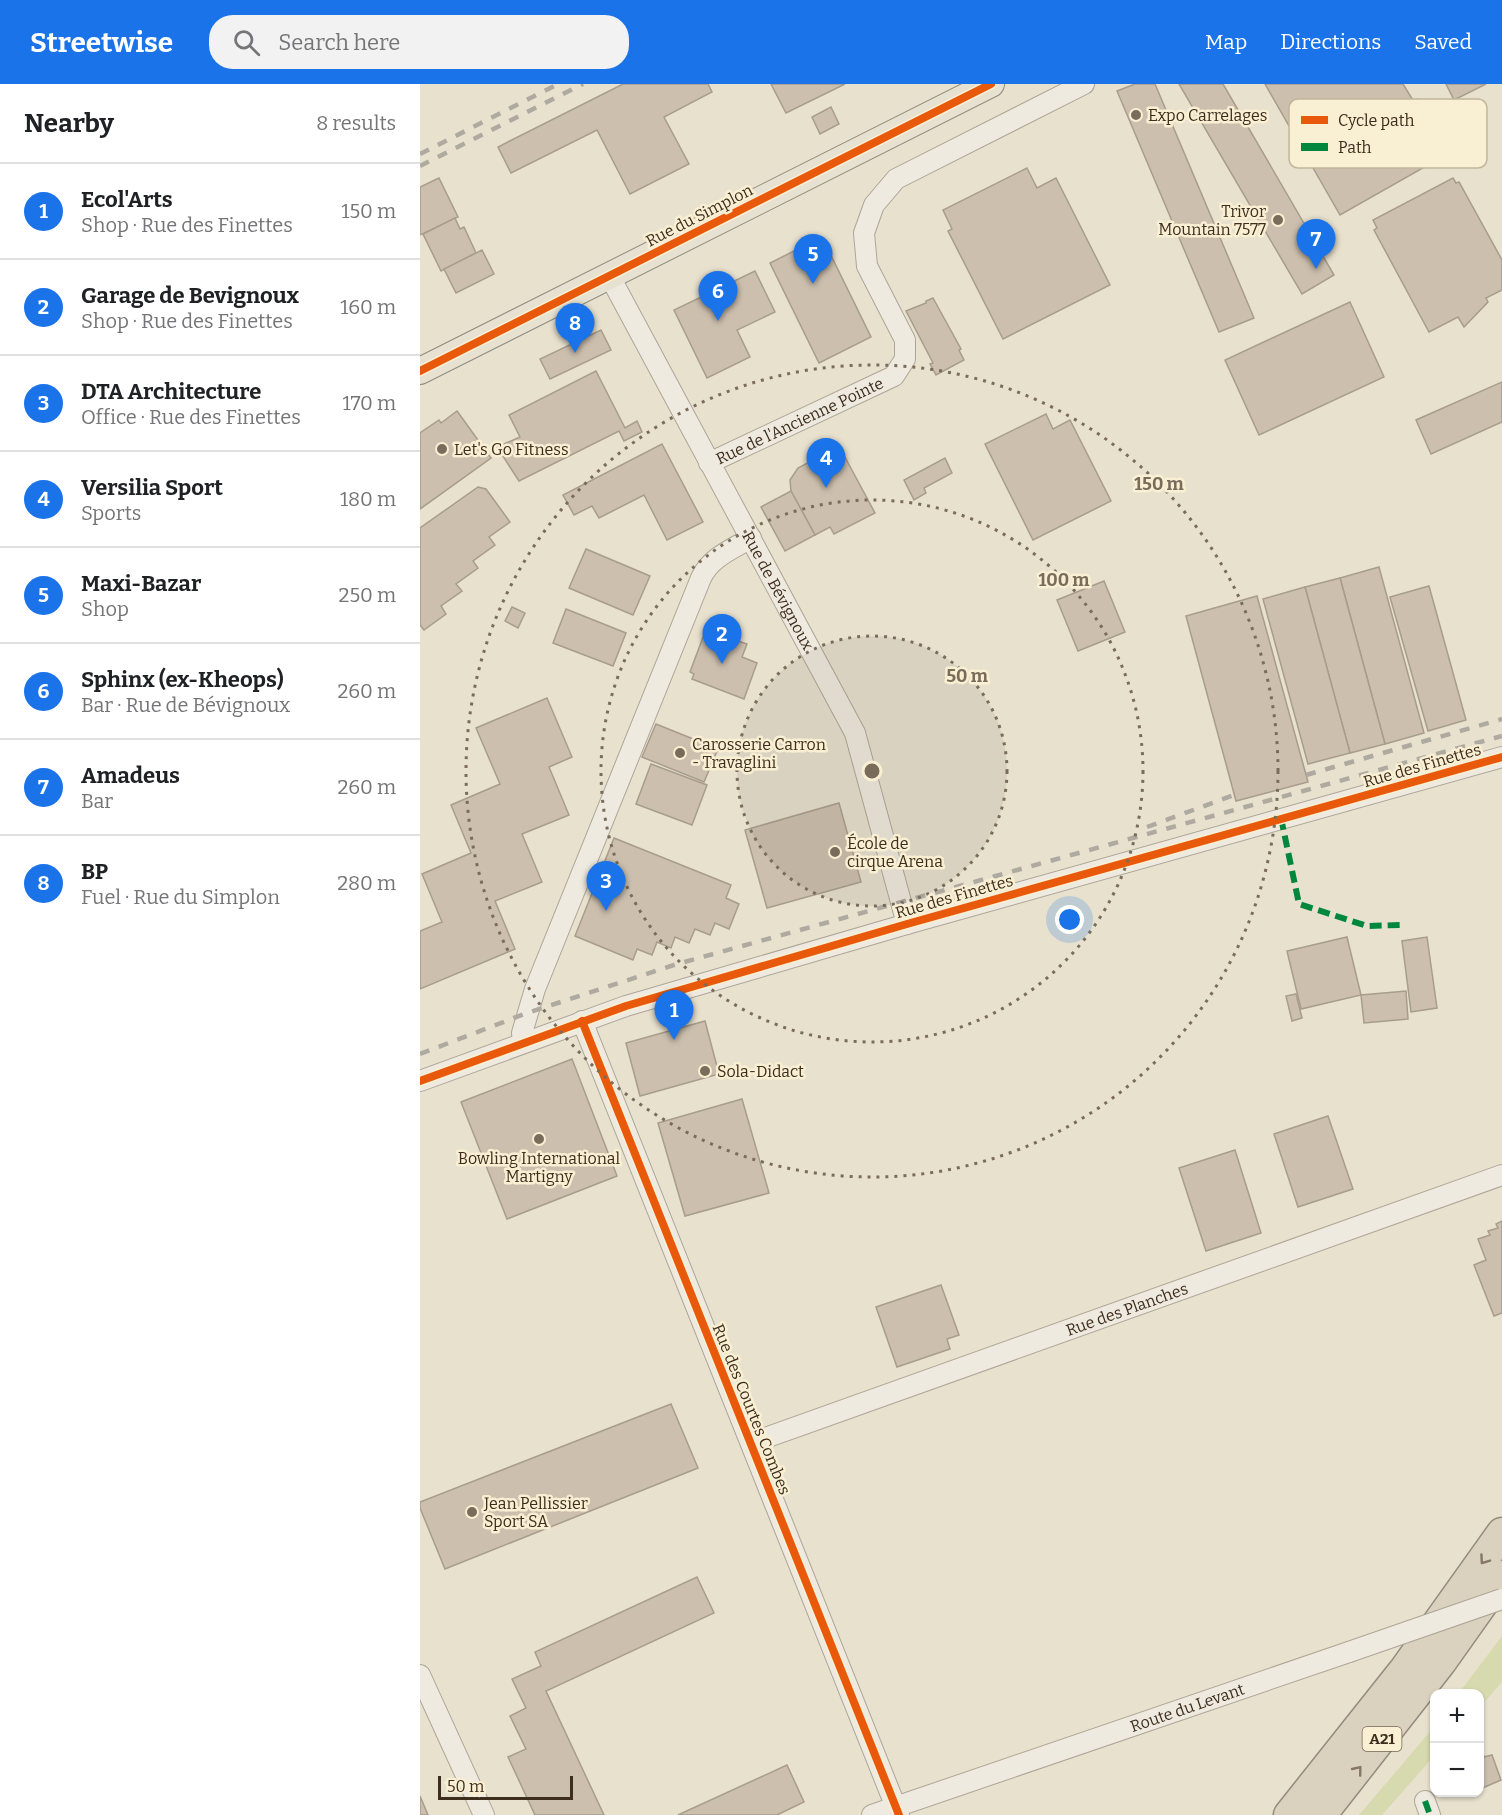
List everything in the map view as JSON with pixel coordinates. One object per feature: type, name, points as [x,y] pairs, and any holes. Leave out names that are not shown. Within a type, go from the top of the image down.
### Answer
[{"type":"highway","name":"A21","points":[[1289,1815],[1399,1677],[1502,1533]]},
{"type":"highway","name":"A21","points":[[1321,1815],[1428,1679],[1502,1576]]},
{"type":"main road","name":"Rue du Simplon","points":[[420,371],[991,84]]},
{"type":"street","name":"Rue de l'Ancienne Pointe","points":[[708,463],[894,376],[905,359],[905,340],[867,266],[864,233],[874,205],[896,179],[1084,84]]},
{"type":"street","name":"Rue de Bévignoux","points":[[609,275],[855,733],[907,924]]},
{"type":"street","points":[[523,1042],[522,1033],[536,989],[700,578],[705,568],[715,560],[751,538]]},
{"type":"street","name":"Rue des Finettes","points":[[420,1081],[626,1006],[907,924],[1502,757]]},
{"type":"street","name":"Rue des Courtes Combes","points":[[582,1021],[897,1811]]},
{"type":"street","name":"Rue des Planches","points":[[751,1443],[1502,1175]]},
{"type":"street","name":"Route du Levant","points":[[872,1815],[897,1811],[1502,1599]]},
{"type":"street","points":[[420,1675],[484,1815]]},
{"type":"green space","points":[[1502,1636],[1502,1682],[1484,1702],[1484,1689],[1462,1689]]},
{"type":"green space","points":[[1430,1732],[1430,1761],[1382,1815],[1359,1815]]},
{"type":"building","points":[[623,84],[708,84],[712,92],[664,117],[689,164],[630,194],[597,130],[511,173],[498,147]]},
{"type":"building","points":[[771,84],[845,84],[786,113]]},
{"type":"building","points":[[1135,84],[1155,84],[1254,318],[1219,332],[1117,91]]},
{"type":"building","points":[[1179,84],[1223,84],[1334,275],[1302,294]]},
{"type":"building","points":[[1265,84],[1403,84],[1412,99],[1289,99],[1289,126]]},
{"type":"building","points":[[1446,84],[1486,84],[1456,99],[1454,99]]},
{"type":"building","points":[[831,107],[839,124],[820,134],[812,117]]},
{"type":"building","points":[[1027,168],[1037,188],[1056,178],[1110,285],[1003,339],[948,231],[952,229],[943,210]]},
{"type":"building","points":[[1313,168],[1423,168],[1340,215]]},
{"type":"building","points":[[439,178],[458,217],[420,235],[420,187]]},
{"type":"building","points":[[1453,178],[1456,183],[1459,182],[1502,260],[1502,290],[1486,298],[1488,302],[1464,327],[1458,317],[1429,332],[1374,230],[1377,228],[1373,220]]},
{"type":"building","points":[[455,218],[460,229],[464,227],[476,253],[441,271],[423,234]]},
{"type":"building","points":[[822,237],[871,337],[819,363],[770,263]]},
{"type":"building","points":[[482,250],[494,274],[456,293],[444,269]]},
{"type":"building","points":[[755,271],[775,312],[737,330],[750,357],[707,378],[674,310]]},
{"type":"building","points":[[933,298],[961,349],[959,350],[964,360],[936,375],[930,364],[933,363],[906,311]]},
{"type":"building","points":[[1350,302],[1384,377],[1259,435],[1225,360]]},
{"type":"building","points":[[601,330],[611,350],[550,379],[540,359]]},
{"type":"building","points":[[596,371],[625,428],[637,421],[642,432],[624,441],[619,431],[519,481],[497,447],[520,437],[509,415]]},
{"type":"building","points":[[1502,382],[1502,422],[1431,454],[1416,420]]},
{"type":"building","points":[[457,411],[491,458],[420,509],[420,433],[439,420],[441,423]]},
{"type":"building","points":[[1046,414],[1053,429],[1070,420],[1111,501],[1033,540],[985,444]]},
{"type":"building","points":[[662,444],[703,522],[667,540],[644,495],[599,518],[592,506],[574,515],[563,495]]},
{"type":"building","points":[[839,446],[875,513],[834,534],[830,527],[815,535],[791,491],[790,480],[798,468]]},
{"type":"building","points":[[945,458],[952,473],[924,488],[926,493],[914,500],[904,480]]},
{"type":"building","points":[[478,487],[486,489],[510,522],[489,537],[495,545],[473,561],[478,568],[456,584],[462,591],[441,606],[446,614],[424,630],[420,625],[420,528]]},
{"type":"building","points":[[791,491],[815,535],[785,551],[761,507]]},
{"type":"building","points":[[586,549],[650,576],[633,615],[569,588]]},
{"type":"building","points":[[1379,567],[1424,733],[1385,744],[1340,578]]},
{"type":"building","points":[[1340,578],[1385,744],[1350,753],[1305,587]]},
{"type":"building","points":[[1104,581],[1125,632],[1078,651],[1057,600]]},
{"type":"building","points":[[1429,586],[1466,720],[1428,731],[1390,597]]},
{"type":"building","points":[[1305,587],[1350,753],[1308,764],[1263,599]]},
{"type":"building","points":[[1257,596],[1308,782],[1236,801],[1186,616]]},
{"type":"building","points":[[512,607],[525,613],[518,628],[505,621]]},
{"type":"building","points":[[566,609],[626,633],[613,666],[553,643]]},
{"type":"building","points":[[708,624],[737,634],[735,640],[747,644],[742,657],[757,663],[744,699],[692,679],[694,674],[690,672]]},
{"type":"building","points":[[547,698],[572,757],[549,767],[569,815],[522,834],[542,882],[495,901],[515,949],[420,989],[420,931],[442,922],[422,874],[471,853],[451,805],[500,784],[476,728]]},
{"type":"building","name":"Carosserie Carron - Travaglini","points":[[656,724],[718,749],[704,782],[642,757]]},
{"type":"building","points":[[651,764],[707,785],[692,825],[636,804]]},
{"type":"building","points":[[839,803],[861,882],[767,908],[745,830]]},
{"type":"building","points":[[614,838],[731,885],[726,898],[739,904],[729,929],[715,923],[710,935],[695,929],[689,943],[675,937],[671,948],[657,942],[652,955],[637,949],[633,960],[575,936]]},
{"type":"building","points":[[1347,937],[1361,995],[1301,1009],[1287,951]]},
{"type":"building","points":[[1427,937],[1437,1008],[1411,1012],[1402,941]]},
{"type":"building","points":[[1406,991],[1408,1019],[1364,1023],[1361,995]]},
{"type":"building","points":[[1296,994],[1302,1018],[1292,1021],[1286,996]]},
{"type":"building","points":[[705,1021],[719,1074],[640,1096],[626,1043]]},
{"type":"building","name":"Bowling International Martigny","points":[[572,1059],[617,1176],[507,1219],[461,1102]]},
{"type":"building","points":[[742,1099],[769,1193],[685,1216],[658,1123]]},
{"type":"building","points":[[1328,1116],[1353,1189],[1298,1207],[1274,1134]]},
{"type":"building","points":[[1235,1150],[1261,1233],[1206,1251],[1179,1168]]},
{"type":"building","points":[[1502,1221],[1502,1313],[1494,1316],[1474,1265],[1486,1260],[1478,1239],[1490,1235],[1488,1231],[1498,1228],[1496,1224]]},
{"type":"building","points":[[941,1285],[959,1335],[947,1339],[950,1349],[897,1367],[876,1307]]},
{"type":"building","points":[[671,1404],[698,1468],[445,1569],[420,1508],[420,1502]]},
{"type":"building","points":[[697,1577],[714,1613],[546,1691],[604,1815],[535,1815],[508,1757],[526,1749],[510,1716],[526,1708],[512,1679],[541,1666],[535,1652]]},
{"type":"building","points":[[1492,1755],[1501,1780],[1484,1787],[1484,1757]]},
{"type":"building","points":[[787,1765],[804,1802],[777,1815],[678,1815]]},
{"type":"building","points":[[420,1796],[428,1815],[420,1815]]},
{"type":"railway","points":[[420,154],[558,84]]},
{"type":"railway","points":[[420,166],[583,84]]},
{"type":"railway","points":[[1306,775],[1502,719]]},
{"type":"railway","points":[[420,1054],[527,1013],[677,964],[1502,736]]},
{"type":"railway","points":[[1147,827],[1234,795]]},
{"type":"marked path","points":[[1281,818],[1299,904],[1367,926],[1400,925]]},
{"type":"marked path","points":[[1425,1801],[1430,1815]]},
{"type":"cycle path","points":[[420,371],[991,84]]},
{"type":"cycle path","points":[[420,1081],[626,1006],[907,924],[1502,757]]},
{"type":"cycle path","points":[[582,1021],[899,1815]]},
{"type":"place","name":"Expo Carrelages","points":[[1136,115]]},
{"type":"place","name":"Trivor Mountain 7577","points":[[1278,220]]},
{"type":"place","name":"Amadeus","points":[[1316,269]]},
{"type":"place","name":"Maxi-Bazar","points":[[813,284]]},
{"type":"place","name":"Sphinx (ex-Kheops)","points":[[718,321]]},
{"type":"place","name":"BP","points":[[575,353]]},
{"type":"place","name":"Let's Go Fitness","points":[[442,449]]},
{"type":"place","name":"Versilia Sport","points":[[826,488]]},
{"type":"place","name":"Garage de Bevignoux","points":[[722,664]]},
{"type":"place","name":"Carosserie Carron - Travaglini","points":[[680,753]]},
{"type":"place","name":"École de cirque Arena","points":[[835,852]]},
{"type":"place","name":"DTA Architecture","points":[[606,911]]},
{"type":"place","name":"Ecol'Arts","points":[[674,1040]]},
{"type":"place","name":"Sola-Didact","points":[[705,1071]]},
{"type":"place","name":"Bowling International Martigny","points":[[539,1139]]},
{"type":"place","name":"Jean Pellissier Sport SA","points":[[472,1512]]}]
